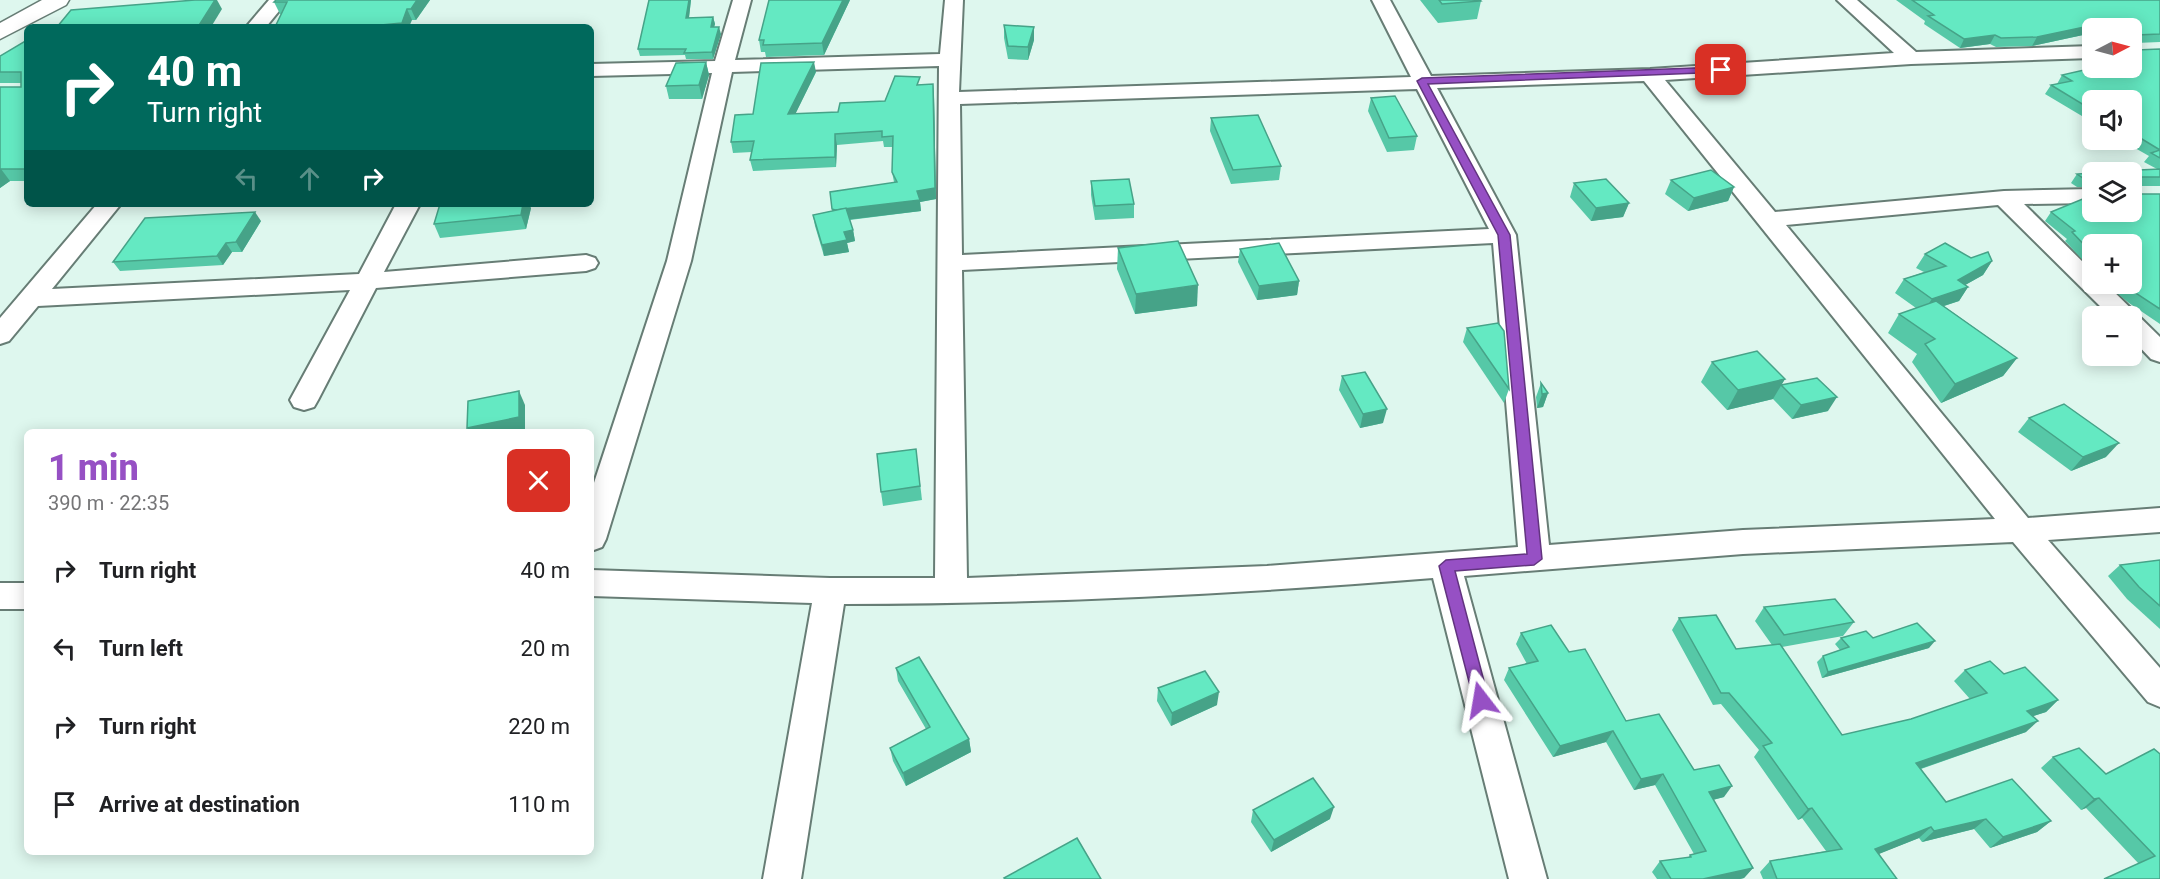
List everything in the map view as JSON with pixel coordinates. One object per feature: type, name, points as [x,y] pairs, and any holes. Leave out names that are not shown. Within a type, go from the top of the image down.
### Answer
[{"type":"main road","points":[[0,32],[58,0]]},
{"type":"main road","points":[[36,24],[78,0]]},
{"type":"main road","points":[[0,44],[24,31]]},
{"type":"street","points":[[259,24],[279,0]]},
{"type":"street","points":[[594,530],[679,261],[724,65],[742,0]]},
{"type":"street","points":[[951,591],[951,98],[949,60],[954,0]]},
{"type":"street","points":[[1381,0],[1504,235],[1534,559]]},
{"type":"street","points":[[1846,0],[1911,58]]},
{"type":"street","points":[[951,98],[1650,75],[1911,58],[2082,52]]},
{"type":"street","points":[[594,70],[949,60]]},
{"type":"street","points":[[1650,75],[2021,530],[2160,692]]},
{"type":"street","points":[[1768,220],[2004,198],[2082,196]]},
{"type":"street","points":[[2004,198],[2114,306]]},
{"type":"street","points":[[0,335],[107,207]]},
{"type":"street","points":[[304,400],[406,207]]},
{"type":"street","points":[[950,264],[1504,235]]},
{"type":"street","points":[[32,298],[368,281],[586,262]]},
{"type":"street","points":[[2142,334],[2160,352]]},
{"type":"street","points":[[594,583],[830,591],[951,591],[1267,579],[1743,542],[2021,530],[2160,520]]},
{"type":"street","points":[[1446,566],[1527,879]]},
{"type":"street","points":[[782,879],[830,591]]},
{"type":"street","points":[[0,597],[24,596]]},
{"type":"building","points":[[215,0],[200,24],[59,24],[71,10]]},
{"type":"building","points":[[276,0],[417,0],[411,9],[407,9],[402,23],[392,24],[276,24],[287,2],[274,2]]},
{"type":"building","points":[[649,0],[689,0],[686,18],[713,17],[711,27],[719,27],[712,52],[684,53],[686,49],[638,49]]},
{"type":"building","points":[[769,0],[843,0],[822,43],[763,45],[764,40],[759,40]]},
{"type":"building","points":[[1439,0],[1480,0],[1481,1],[1442,4]]},
{"type":"building","points":[[1912,0],[2160,0],[2160,34],[2142,35],[2142,18],[2082,18],[2082,27],[2037,37],[2001,38],[1995,35],[1964,39],[1928,16],[1934,15]]},
{"type":"building","points":[[1004,25],[1034,27],[1028,47],[1008,46]]},
{"type":"building","points":[[24,42],[24,169],[0,170],[0,87],[21,87],[21,72],[0,72],[0,56]]},
{"type":"building","points":[[2160,49],[2160,150],[2142,139],[2142,90],[2082,90],[2082,104],[2051,85],[2072,81],[2062,75],[2082,70],[2082,78],[2142,78],[2142,50]]},
{"type":"building","points":[[706,62],[699,85],[666,86],[676,63]]},
{"type":"building","points":[[814,62],[788,114],[838,112],[840,103],[885,101],[895,76],[920,77],[917,85],[933,84],[935,188],[917,191],[920,200],[832,209],[830,192],[897,182],[892,172],[893,136],[882,137],[882,131],[835,134],[835,157],[750,160],[754,141],[731,142],[735,115],[753,114],[761,63]]},
{"type":"building","points":[[1395,96],[1417,136],[1389,138],[1371,98]]},
{"type":"building","points":[[1258,115],[1281,166],[1233,170],[1211,118]]},
{"type":"building","points":[[2160,150],[2160,158],[2151,153]]},
{"type":"building","points":[[2160,169],[2160,177],[2142,177],[2142,170]]},
{"type":"building","points":[[1711,170],[1734,187],[1694,198],[1671,180]]},
{"type":"building","points":[[1129,179],[1134,204],[1095,206],[1091,181]]},
{"type":"building","points":[[1606,179],[1629,203],[1596,208],[1574,183]]},
{"type":"building","points":[[2142,194],[2160,194],[2160,309],[2137,294],[2142,294],[2142,234],[2082,234],[2082,242],[2072,232],[2075,231],[2051,212],[2082,199],[2082,222],[2142,222]]},
{"type":"building","points":[[439,207],[522,207],[521,215],[434,224]]},
{"type":"building","points":[[846,208],[853,230],[844,232],[847,240],[822,245],[813,215]]},
{"type":"building","points":[[255,212],[236,242],[226,243],[217,256],[113,262],[145,218]]},
{"type":"building","points":[[1178,241],[1198,285],[1136,294],[1118,248]]},
{"type":"building","points":[[1279,243],[1299,281],[1259,286],[1240,249]]},
{"type":"building","points":[[1945,243],[1971,258],[1988,252],[1992,261],[1958,280],[1968,287],[1932,299],[1904,279],[1946,266],[1925,254]]},
{"type":"building","points":[[1936,301],[2017,358],[1955,384],[1925,344],[1935,339],[1899,314]]},
{"type":"building","points":[[1498,323],[1504,331],[1509,389],[1467,328]]},
{"type":"building","points":[[1757,351],[1785,379],[1738,390],[1712,362]]},
{"type":"building","points":[[1365,372],[1387,409],[1363,414],[1342,376]]},
{"type":"building","points":[[1817,378],[1837,397],[1801,405],[1781,385]]},
{"type":"building","points":[[1541,383],[1548,393],[1542,394]]},
{"type":"building","points":[[519,391],[519,417],[467,428],[468,401]]},
{"type":"building","points":[[2064,404],[2119,443],[2083,457],[2029,418]]},
{"type":"building","points":[[916,449],[920,486],[881,492],[877,454]]},
{"type":"building","points":[[2160,560],[2160,606],[2120,565]]},
{"type":"building","points":[[1835,599],[1854,622],[1784,635],[1764,607]]},
{"type":"building","points":[[1716,615],[1736,649],[1780,644],[1842,735],[1911,719],[1987,693],[1965,670],[1990,661],[2004,674],[2025,667],[2058,700],[2027,711],[2038,721],[1916,763],[1946,802],[2012,779],[2051,821],[2003,837],[1986,819],[1934,831],[1931,827],[1875,849],[1897,879],[1777,879],[1770,861],[1842,849],[1812,808],[1808,809],[1763,746],[1772,743],[1729,693],[1721,693],[1679,618]]},
{"type":"building","points":[[1917,623],[1935,641],[1828,672],[1823,656],[1849,647],[1841,638],[1866,631],[1873,638]]},
{"type":"building","points":[[1551,625],[1569,652],[1585,649],[1626,721],[1659,714],[1694,770],[1719,765],[1732,786],[1709,792],[1753,868],[1703,879],[1671,879],[1660,861],[1691,857],[1690,855],[1706,851],[1663,774],[1641,779],[1613,731],[1560,746],[1509,668],[1538,661],[1521,633]]},
{"type":"building","points":[[919,657],[969,739],[903,773],[890,748],[930,727],[896,668]]},
{"type":"building","points":[[1205,671],[1219,692],[1172,713],[1158,688]]},
{"type":"building","points":[[2079,748],[2106,774],[2154,749],[2160,754],[2160,879],[2104,879],[2155,856],[2099,798],[2094,799],[2053,757]]},
{"type":"building","points":[[1313,778],[1334,807],[1274,840],[1253,810]]},
{"type":"building","points":[[1077,838],[1101,879],[1004,878]]},
{"type":"route","points":[[1481,700],[1446,566],[1534,559],[1504,235],[1422,81],[1650,75],[1721,70]]}]
